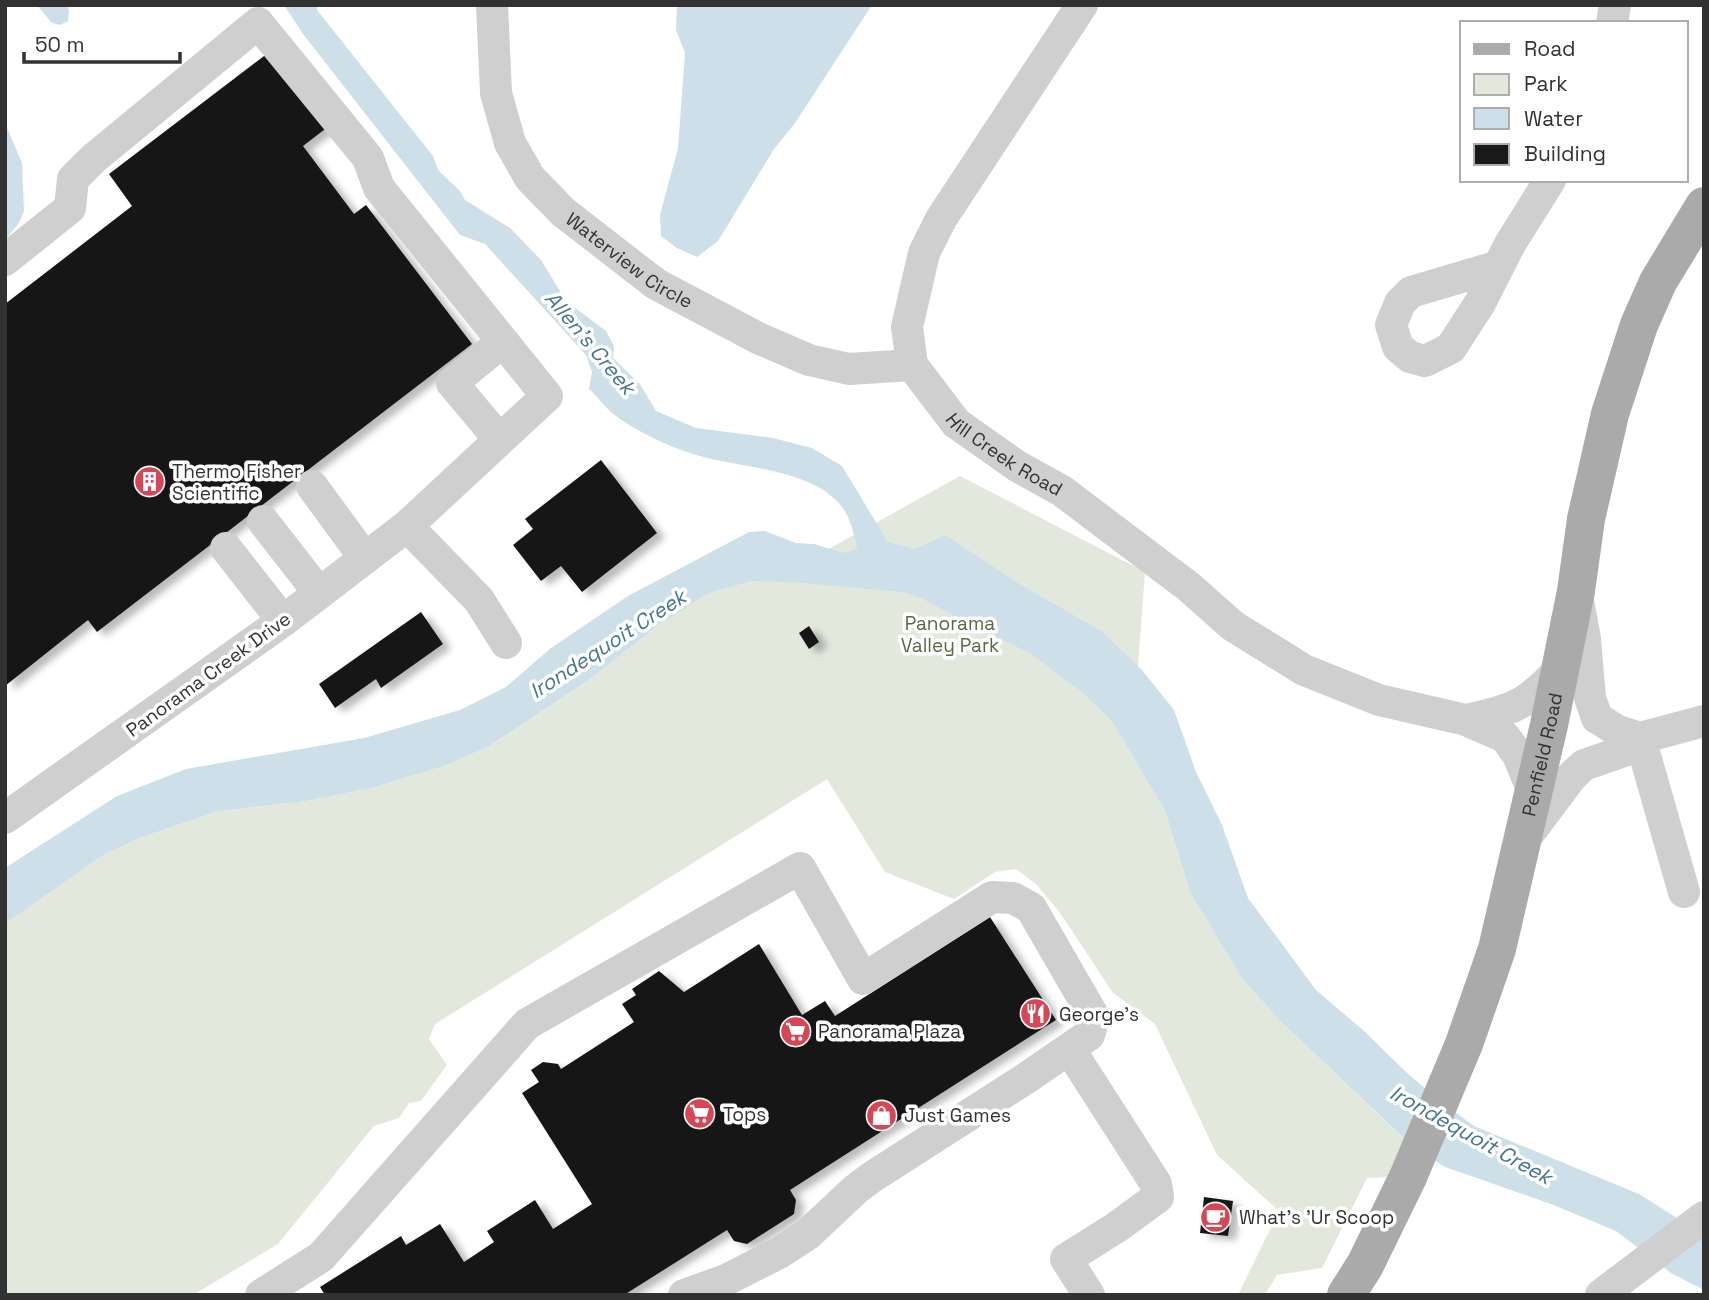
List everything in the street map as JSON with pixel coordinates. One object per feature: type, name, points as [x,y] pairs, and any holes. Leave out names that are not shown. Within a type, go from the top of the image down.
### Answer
[{"type":"main road","name":"Penfield Road","points":[[1346,1295],[1365,1265],[1408,1177],[1464,1044],[1497,949],[1561,668],[1598,461],[1626,360],[1658,282],[1704,206]]},
{"type":"street","name":"Waterview Circle","points":[[492,5],[496,93],[510,143],[530,178],[563,212],[656,284],[760,339],[809,360],[849,369],[912,365]]},
{"type":"street","name":"Hill Creek Road","points":[[1082,5],[941,219],[923,253],[907,327],[912,365],[956,423],[1017,466],[1073,499],[1189,586],[1233,626],[1304,670],[1379,700],[1466,720],[1505,737],[1518,755],[1534,794]]},
{"type":"street","points":[[5,260],[70,208],[73,179],[93,159],[258,23],[368,158],[379,188],[502,342],[452,383],[499,439]]},
{"type":"street","points":[[1499,266],[1549,182]]},
{"type":"street","name":"Panorama Creek Drive","points":[[5,818],[283,621],[407,526],[547,396],[502,342]]},
{"type":"street","points":[[312,486],[364,557]]},
{"type":"street","points":[[263,521],[319,593]]},
{"type":"street","points":[[407,526],[479,600],[506,643]]},
{"type":"street","points":[[226,548],[283,621]]},
{"type":"street","points":[[1576,591],[1585,639],[1590,698],[1597,718],[1618,731],[1640,738]]},
{"type":"street","name":"Hill Creek Road","points":[[1466,720],[1522,704],[1542,689],[1561,668]]},
{"type":"street","points":[[1523,840],[1572,776],[1584,765],[1627,750],[1640,738],[1704,721]]},
{"type":"street","points":[[1640,738],[1684,892]]},
{"type":"street","points":[[261,1295],[321,1258],[527,1024],[800,868],[863,979],[992,897],[1013,898],[1031,908],[1094,1017],[1089,1035],[1070,1050],[872,1177],[808,1234],[726,1280],[684,1295]]},
{"type":"street","points":[[1070,1050],[1156,1184],[1158,1197],[1066,1259],[1089,1295]]},
{"type":"street","points":[[1613,1287],[1704,1217]]},
{"type":"green space","name":"Panorama Valley Park","points":[[960,476],[1145,572],[1137,679],[1094,704],[1113,723],[1165,811],[1190,892],[1241,977],[1280,1021],[1405,1140],[1387,1177],[1367,1178],[1322,1268],[1277,1275],[1265,1295],[1238,1295],[1279,1211],[1217,1155],[1155,1024],[1113,993],[1061,914],[1036,884],[1016,869],[995,872],[954,899],[885,872],[827,779],[435,1024],[429,1039],[447,1065],[421,1101],[409,1103],[399,1118],[374,1126],[278,1244],[193,1295],[5,1295],[5,924],[102,856],[137,839],[218,811],[307,801],[372,788],[444,766],[488,747],[590,679],[660,624],[709,593],[753,581],[771,581]]},
{"type":"water","points":[[37,5],[67,5],[68,21],[60,25],[52,23]]},
{"type":"water","points":[[284,5],[317,5],[317,10],[433,156],[438,170],[460,191],[465,200],[510,228],[541,260],[566,301],[606,331],[614,346],[613,358],[640,384],[656,411],[696,428],[773,438],[812,448],[842,466],[888,542],[915,549],[945,535],[1018,583],[1101,631],[1142,670],[1174,710],[1196,772],[1222,825],[1248,898],[1316,990],[1435,1097],[1474,1126],[1639,1194],[1704,1235],[1704,1290],[1671,1273],[1616,1231],[1551,1204],[1445,1167],[1414,1148],[1280,1021],[1241,977],[1190,892],[1165,811],[1113,723],[1082,692],[1030,653],[923,599],[903,592],[753,581],[709,593],[660,624],[590,679],[488,747],[444,766],[372,788],[307,801],[218,811],[137,839],[102,856],[5,924],[5,868],[117,796],[186,769],[364,738],[460,710],[506,687],[551,648],[628,596],[749,532],[765,531],[796,543],[814,544],[844,553],[857,549],[848,516],[836,500],[822,489],[787,475],[710,459],[663,443],[609,410],[589,389],[592,372],[586,355],[485,244],[460,235],[303,34]]},
{"type":"water","points":[[677,5],[872,5],[795,123],[774,149],[718,241],[697,257],[677,248],[661,236],[660,215],[678,148],[685,53],[676,30]]},
{"type":"water","points":[[5,123],[22,163],[24,211],[19,223],[5,240]]},
{"type":"building","name":"Thermo Fisher Scientific","points":[[268,53],[329,126],[303,146],[354,214],[366,205],[472,344],[97,632],[88,620],[5,686],[5,304],[132,206],[109,174]]},
{"type":"building","points":[[601,460],[657,533],[582,592],[561,566],[541,581],[513,545],[533,529],[525,519]]},
{"type":"building","points":[[421,612],[443,644],[381,688],[376,679],[335,708],[319,684]]},
{"type":"building","points":[[809,626],[819,642],[809,649],[799,633]]},
{"type":"building","points":[[990,917],[1056,1020],[790,1190],[796,1200],[794,1214],[747,1244],[734,1241],[727,1230],[624,1295],[325,1295],[320,1287],[401,1236],[406,1245],[440,1224],[464,1262],[494,1242],[487,1231],[535,1200],[553,1229],[592,1204],[522,1093],[539,1082],[531,1070],[543,1062],[558,1064],[561,1069],[634,1022],[622,1004],[636,995],[632,989],[659,971],[684,992],[759,944],[802,1015],[825,1001],[835,1016]]},
{"type":"building","name":"What's 'Ur Scoop","points":[[1204,1197],[1233,1201],[1228,1236],[1200,1233]]},
{"type":"place","name":"Thermo Fisher Scientific","points":[[149,482]]},
{"type":"place","name":"George's","points":[[1036,1014]]},
{"type":"place","name":"Panorama Plaza","points":[[795,1031]]},
{"type":"place","name":"Tops","points":[[700,1114]]},
{"type":"place","name":"Just Games","points":[[881,1115]]},
{"type":"place","name":"What's 'Ur Scoop","points":[[1216,1217]]},
{"type":"water label","name":"Allen's Creek","points":[[590,343]]},
{"type":"water label","name":"Irondequoit Creek","points":[[608,644]]},
{"type":"water label","name":"Irondequoit Creek","points":[[1471,1135]]}]
